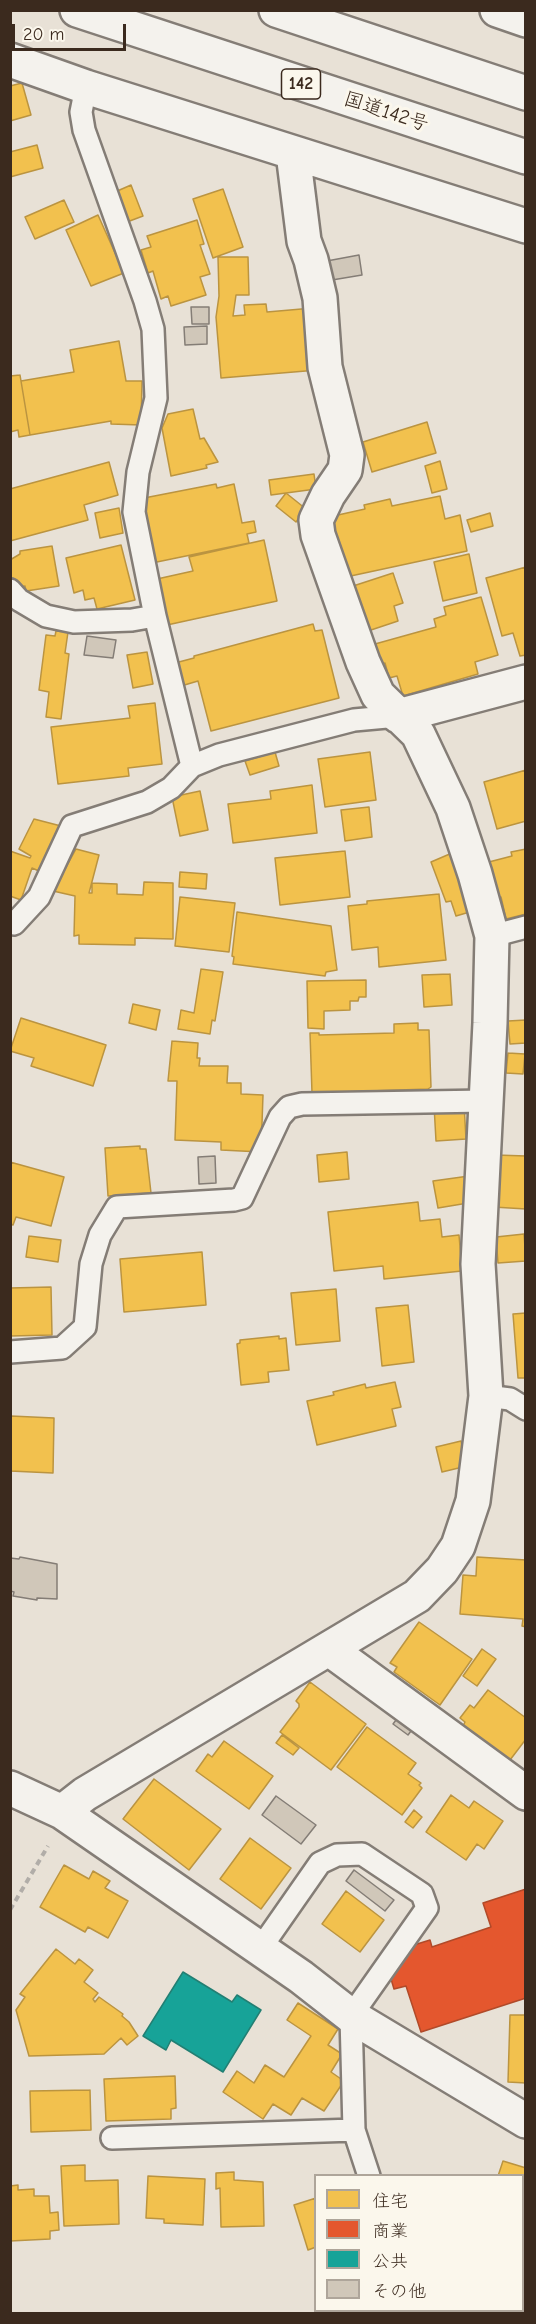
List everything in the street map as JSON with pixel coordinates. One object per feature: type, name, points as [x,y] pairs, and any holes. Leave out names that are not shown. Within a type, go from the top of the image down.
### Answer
[{"type":"main road","name":"国道142号","points":[[77,10],[525,157]]},
{"type":"main road","points":[[276,10],[525,93]]},
{"type":"main road","points":[[497,10],[525,20]]},
{"type":"main road","points":[[10,60],[86,87],[525,226]]},
{"type":"main road","points":[[62,1812],[86,1794],[417,1596],[442,1570],[458,1546],[472,1501],[486,1396],[478,1264],[492,936],[475,874],[453,808],[418,734],[378,695],[363,662],[318,535],[316,520],[328,495],[345,470],[347,455],[325,367],[320,298],[304,241],[293,153]]},
{"type":"main road","points":[[398,716],[525,682]]},
{"type":"main road","points":[[329,1649],[525,1793]]},
{"type":"main road","points":[[10,1788],[62,1812],[260,1948],[351,2016],[525,2121]]},
{"type":"lane","points":[[86,87],[81,112],[84,130],[146,301],[153,329],[156,398],[138,472],[134,512],[155,616],[192,766]]},
{"type":"lane","points":[[10,590],[19,600],[46,616],[74,622],[132,620],[155,616]]},
{"type":"lane","points":[[10,922],[14,924],[39,897],[72,826],[147,802],[171,788],[192,766],[219,755],[354,720],[398,716]]},
{"type":"lane","points":[[492,936],[525,927]]},
{"type":"lane","points":[[10,1352],[62,1348],[85,1327],[91,1264],[100,1235],[117,1207],[242,1198],[280,1117],[289,1107],[302,1104],[486,1101]]},
{"type":"lane","points":[[486,1396],[510,1399],[525,1409]]},
{"type":"lane","points":[[260,1948],[320,1863],[337,1855],[362,1854],[422,1894],[427,1908],[351,2016],[354,2130],[369,2174]]},
{"type":"lane","points":[[111,2138],[354,2130]]},
{"type":"path","points":[[10,1910],[50,1842],[62,1812]]},
{"type":"building: 住宅","points":[[22,83],[31,115],[10,121],[10,86]]},
{"type":"building: 住宅","points":[[37,145],[43,168],[10,177],[10,152]]},
{"type":"building: 住宅","points":[[131,185],[143,216],[127,222],[115,192]]},
{"type":"building: 住宅","points":[[223,189],[243,247],[213,258],[193,199]]},
{"type":"building: 住宅","points":[[64,200],[74,222],[35,239],[25,217]]},
{"type":"building: 住宅","points":[[98,215],[124,273],[91,286],[66,230]]},
{"type":"building: 住宅","points":[[197,220],[204,244],[200,245],[210,274],[200,277],[206,295],[171,306],[168,296],[161,299],[153,271],[148,273],[141,250],[151,247],[147,236]]},
{"type":"building: 住宅","points":[[218,257],[248,257],[249,295],[236,295],[233,316],[245,315],[244,305],[266,304],[267,312],[313,308],[318,370],[221,378],[216,317],[219,296]]},
{"type":"building: 住宅","points":[[119,341],[126,381],[142,381],[141,425],[111,424],[111,421],[30,435],[21,381],[74,372],[70,350]]},
{"type":"building: 住宅","points":[[20,375],[30,435],[19,437],[18,430],[10,432],[10,376]]},
{"type":"building: 住宅","points":[[193,409],[200,439],[204,438],[218,462],[206,465],[207,468],[171,476],[162,428],[168,414]]},
{"type":"building: 住宅","points":[[427,422],[436,453],[372,472],[363,442]]},
{"type":"building: 住宅","points":[[440,461],[447,489],[432,493],[425,466]]},
{"type":"building: 住宅","points":[[109,462],[118,495],[84,505],[88,520],[10,541],[10,489]]},
{"type":"building: 住宅","points":[[314,474],[316,489],[271,495],[269,480]]},
{"type":"building: 住宅","points":[[216,484],[217,488],[234,484],[242,523],[254,521],[256,532],[247,534],[249,543],[152,563],[139,499]]},
{"type":"building: 住宅","points":[[286,493],[306,509],[296,522],[276,506]]},
{"type":"building: 住宅","points":[[440,496],[445,519],[460,515],[467,551],[346,577],[329,517],[365,509],[364,505],[390,499],[392,506]]},
{"type":"building: 住宅","points":[[119,508],[123,533],[100,538],[95,513]]},
{"type":"building: 住宅","points":[[490,513],[493,526],[471,532],[467,520]]},
{"type":"building: 住宅","points":[[264,540],[277,601],[167,625],[157,579],[193,571],[189,557]]},
{"type":"building: 住宅","points":[[121,545],[135,600],[97,609],[94,598],[85,600],[83,590],[74,593],[66,558]]},
{"type":"building: 住宅","points":[[52,546],[59,586],[26,591],[25,586],[19,587],[10,576],[10,560],[20,554],[20,551]]},
{"type":"building: 住宅","points":[[469,554],[477,593],[443,601],[434,562]]},
{"type":"building: 住宅","points":[[526,567],[526,655],[520,656],[513,633],[502,636],[486,578]]},
{"type":"building: 住宅","points":[[393,573],[403,603],[394,606],[398,621],[362,633],[347,588]]},
{"type":"building: 住宅","points":[[481,597],[498,655],[475,662],[478,674],[403,696],[397,676],[389,678],[385,663],[381,664],[375,644],[436,627],[434,619],[446,615],[444,607]]},
{"type":"building: 住宅","points":[[313,624],[315,631],[322,630],[339,698],[211,731],[198,681],[181,686],[175,663]]},
{"type":"building: 住宅","points":[[56,631],[68,632],[65,653],[69,654],[61,719],[46,717],[49,692],[39,690],[46,635],[55,636]]},
{"type":"building: 住宅","points":[[147,652],[153,684],[133,688],[127,655]]},
{"type":"building: 住宅","points":[[155,703],[162,764],[128,768],[129,776],[58,784],[51,727],[130,718],[128,706]]},
{"type":"building: 住宅","points":[[275,752],[279,766],[250,775],[245,761]]},
{"type":"building: 住宅","points":[[370,752],[376,800],[325,807],[318,759]]},
{"type":"building: 住宅","points":[[526,770],[526,821],[497,829],[484,782]]},
{"type":"building: 住宅","points":[[312,785],[317,833],[233,843],[228,804],[271,799],[270,791]]},
{"type":"building: 住宅","points":[[200,791],[208,830],[180,836],[172,797]]},
{"type":"building: 住宅","points":[[369,807],[372,837],[345,841],[341,810]]},
{"type":"building: 住宅","points":[[34,819],[61,826],[39,871],[32,868],[21,900],[10,896],[10,851],[30,858],[31,856],[19,849]]},
{"type":"building: 住宅","points":[[76,849],[99,855],[89,893],[92,893],[92,883],[117,884],[117,894],[143,895],[144,882],[173,883],[173,939],[135,938],[135,945],[79,944],[79,935],[74,936],[75,896],[53,891]]},
{"type":"building: 住宅","points":[[526,849],[526,914],[506,919],[501,897],[494,899],[485,863],[512,856],[511,852]]},
{"type":"building: 住宅","points":[[345,851],[350,897],[280,905],[275,858]]},
{"type":"building: 住宅","points":[[452,853],[473,911],[456,916],[451,901],[446,902],[431,862]]},
{"type":"building: 住宅","points":[[180,872],[207,874],[206,889],[179,887]]},
{"type":"building: 住宅","points":[[439,894],[446,960],[379,967],[378,947],[352,950],[348,906],[367,904],[367,901]]},
{"type":"building: 住宅","points":[[180,897],[235,903],[229,952],[175,946]]},
{"type":"building: 住宅","points":[[237,912],[331,926],[337,970],[326,972],[325,976],[233,964]]},
{"type":"building: 住宅","points":[[201,969],[223,972],[215,1021],[212,1020],[210,1034],[178,1029],[181,1010],[194,1013]]},
{"type":"building: 住宅","points":[[450,974],[452,1005],[424,1007],[422,975]]},
{"type":"building: 住宅","points":[[366,980],[366,997],[359,997],[358,1001],[350,1001],[350,1010],[324,1011],[324,1029],[308,1028],[307,981]]},
{"type":"building: 住宅","points":[[133,1004],[160,1010],[156,1030],[129,1023]]},
{"type":"building: 住宅","points":[[21,1018],[106,1045],[93,1086],[31,1066],[34,1058],[10,1051]]},
{"type":"building: 住宅","points":[[526,1020],[526,1043],[510,1044],[508,1021]]},
{"type":"building: 住宅","points":[[418,1023],[418,1030],[429,1030],[431,1087],[428,1089],[312,1093],[310,1033],[319,1033],[319,1035],[394,1033],[394,1024]]},
{"type":"building: 住宅","points":[[172,1041],[198,1043],[199,1066],[228,1066],[227,1083],[241,1083],[241,1094],[263,1095],[261,1152],[221,1150],[221,1142],[175,1140],[177,1081],[168,1081]]},
{"type":"building: 住宅","points":[[508,1053],[525,1054],[523,1074],[506,1073]]},
{"type":"building: 住宅","points":[[464,1104],[466,1139],[436,1141],[434,1105]]},
{"type":"building: 住宅","points":[[140,1146],[140,1149],[146,1149],[151,1193],[108,1196],[105,1148]]},
{"type":"building: 住宅","points":[[347,1152],[349,1179],[319,1182],[317,1155]]},
{"type":"building: 住宅","points":[[496,1155],[526,1156],[526,1209],[493,1207]]},
{"type":"building: 住宅","points":[[10,1162],[64,1177],[51,1226],[16,1217],[13,1225],[10,1224]]},
{"type":"building: 住宅","points":[[469,1176],[468,1203],[438,1208],[433,1181]]},
{"type":"building: 住宅","points":[[418,1202],[420,1221],[440,1219],[442,1237],[459,1235],[462,1271],[384,1279],[383,1266],[334,1271],[328,1212]]},
{"type":"building: 住宅","points":[[524,1234],[526,1261],[498,1263],[496,1237]]},
{"type":"building: 住宅","points":[[29,1236],[61,1240],[58,1262],[26,1257]]},
{"type":"building: 住宅","points":[[202,1252],[206,1305],[124,1312],[120,1259]]},
{"type":"building: 住宅","points":[[51,1287],[52,1335],[10,1336],[10,1288]]},
{"type":"building: 住宅","points":[[336,1289],[340,1341],[296,1345],[291,1293]]},
{"type":"building: 住宅","points":[[408,1305],[414,1362],[382,1366],[376,1308]]},
{"type":"building: 住宅","points":[[526,1313],[526,1378],[518,1378],[513,1314]]},
{"type":"building: 住宅","points":[[279,1336],[279,1339],[286,1338],[289,1370],[268,1372],[269,1382],[241,1385],[237,1344],[240,1340]]},
{"type":"building: 住宅","points":[[395,1382],[401,1407],[392,1409],[396,1426],[317,1445],[307,1401],[334,1395],[333,1392],[365,1384],[366,1388]]},
{"type":"building: 住宅","points":[[11,1416],[54,1418],[53,1473],[10,1471]]},
{"type":"building: 住宅","points":[[461,1441],[467,1466],[442,1472],[436,1447]]},
{"type":"building: 住宅","points":[[477,1557],[526,1560],[526,1627],[522,1626],[523,1619],[460,1614],[463,1575],[476,1576]]},
{"type":"building: 住宅","points":[[419,1622],[472,1659],[440,1705],[394,1672],[397,1667],[390,1663]]},
{"type":"building: 住宅","points":[[482,1649],[496,1659],[477,1686],[463,1676]]},
{"type":"building: 住宅","points":[[310,1682],[366,1724],[331,1770],[280,1732],[299,1707],[296,1701]]},
{"type":"building: 住宅","points":[[488,1690],[526,1718],[526,1739],[510,1760],[463,1726],[465,1722],[460,1718],[470,1705],[474,1708]]},
{"type":"building: 住宅","points":[[367,1727],[416,1763],[408,1774],[421,1783],[419,1785],[422,1788],[402,1815],[337,1767]]},
{"type":"building: 住宅","points":[[282,1735],[299,1748],[293,1755],[276,1743]]},
{"type":"building: 住宅","points":[[224,1741],[273,1776],[249,1809],[196,1771],[208,1754],[212,1757]]},
{"type":"building: 住宅","points":[[154,1779],[221,1829],[189,1870],[123,1819]]},
{"type":"building: 住宅","points":[[451,1795],[469,1808],[474,1801],[503,1821],[484,1849],[477,1844],[466,1860],[426,1832]]},
{"type":"building: 住宅","points":[[414,1810],[422,1817],[413,1828],[405,1822]]},
{"type":"building: 住宅","points":[[250,1838],[291,1868],[261,1909],[220,1879]]},
{"type":"building: 住宅","points":[[64,1865],[89,1879],[93,1871],[110,1881],[105,1888],[128,1901],[108,1938],[88,1927],[85,1932],[40,1907]]},
{"type":"building: 住宅","points":[[346,1891],[384,1920],[360,1952],[322,1924]]},
{"type":"building: 住宅","points":[[56,1949],[75,1964],[79,1959],[93,1970],[84,1982],[98,1993],[93,1999],[95,2002],[99,1997],[123,2014],[122,2016],[138,2036],[127,2045],[121,2038],[104,2054],[29,2056],[16,2010],[25,1997],[20,1994]]},
{"type":"building: 住宅","points":[[298,2003],[338,2029],[328,2045],[342,2054],[331,2072],[344,2081],[324,2111],[302,2098],[291,2115],[273,2104],[263,2119],[223,2092],[237,2071],[254,2083],[265,2065],[284,2077],[311,2036],[287,2020]]},
{"type":"building: 住宅","points":[[510,2015],[526,2015],[526,2083],[508,2082]]},
{"type":"building: 住宅","points":[[175,2076],[176,2108],[171,2109],[171,2119],[106,2121],[104,2079]]},
{"type":"building: 住宅","points":[[90,2090],[91,2130],[31,2132],[30,2091]]},
{"type":"building: 住宅","points":[[503,2161],[526,2168],[526,2243],[524,2242],[524,2174],[499,2174]]},
{"type":"building: 住宅","points":[[85,2165],[85,2181],[118,2180],[119,2224],[64,2226],[61,2166]]},
{"type":"building: 住宅","points":[[234,2172],[234,2180],[263,2182],[264,2226],[221,2227],[220,2188],[216,2189],[216,2173]]},
{"type":"building: 住宅","points":[[148,2176],[205,2179],[203,2225],[164,2223],[164,2219],[146,2218]]},
{"type":"building: 住宅","points":[[18,2185],[18,2190],[34,2189],[34,2196],[49,2196],[50,2213],[58,2212],[59,2230],[50,2231],[50,2239],[10,2241],[10,2186]]},
{"type":"building: 住宅","points":[[314,2199],[314,2248],[308,2250],[294,2205]]},
{"type":"building: 住宅","points":[[378,2312],[379,2314],[341,2314]]},
{"type":"building: 住宅","points":[[438,2312],[520,2312],[520,2314],[438,2314]]},
{"type":"building: 商業","points":[[526,1889],[526,1998],[421,2032],[406,1986],[394,1989],[385,1959],[401,1949],[430,1940],[432,1947],[491,1927],[483,1903]]},
{"type":"building: 公共","points":[[183,1972],[232,2002],[237,1995],[261,2010],[223,2072],[171,2040],[166,2050],[143,2036]]},
{"type":"building: その他","points":[[359,255],[362,275],[320,282],[316,263]]},
{"type":"building: その他","points":[[191,307],[209,307],[209,324],[192,324]]},
{"type":"building: その他","points":[[207,326],[207,344],[185,345],[184,327]]},
{"type":"building: その他","points":[[87,636],[116,640],[113,658],[84,655]]},
{"type":"building: その他","points":[[215,1156],[216,1183],[199,1184],[198,1157]]},
{"type":"building: その他","points":[[20,1557],[57,1564],[57,1599],[37,1598],[37,1600],[13,1596],[14,1592],[10,1591],[10,1558],[19,1559]]},
{"type":"building: その他","points":[[399,1716],[414,1727],[408,1735],[393,1724]]},
{"type":"building: その他","points":[[276,1796],[316,1825],[301,1844],[262,1815]]},
{"type":"building: その他","points":[[354,1870],[394,1900],[385,1911],[346,1881]]}]
